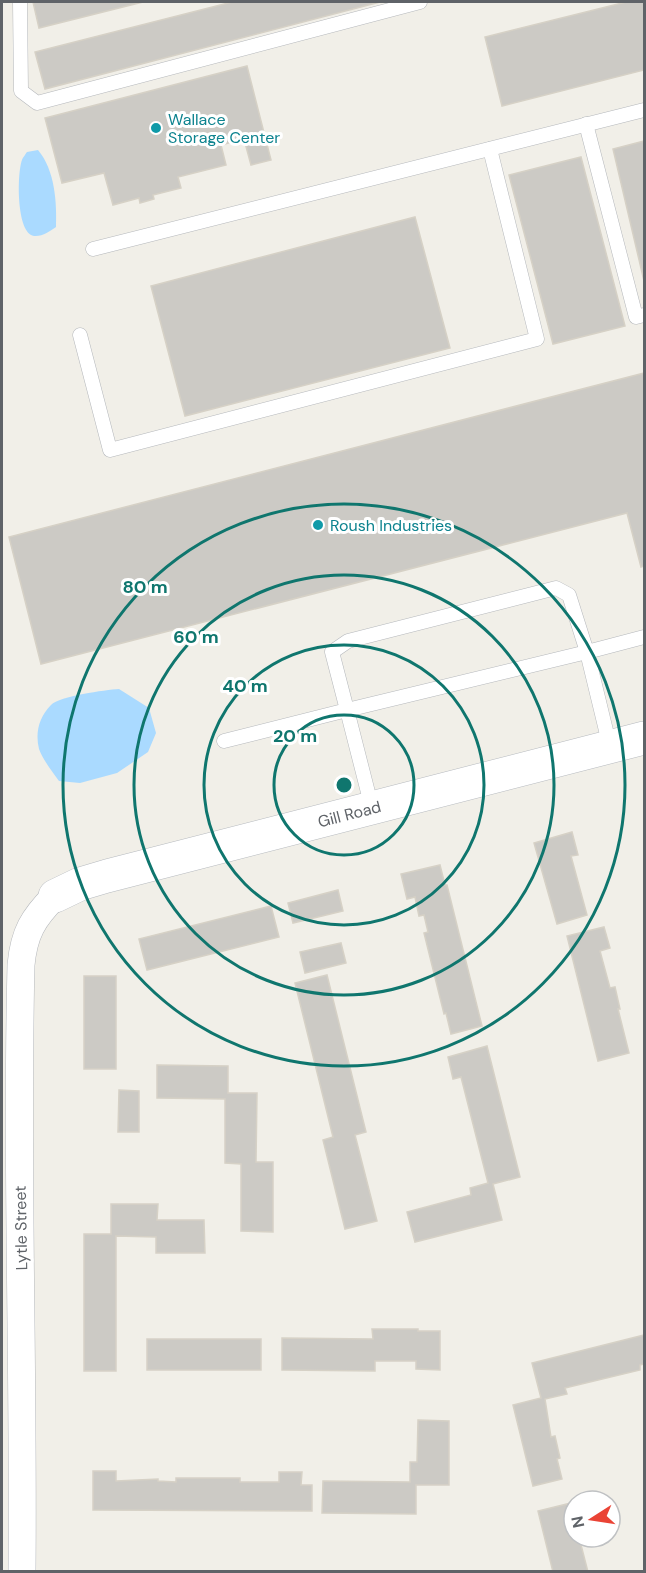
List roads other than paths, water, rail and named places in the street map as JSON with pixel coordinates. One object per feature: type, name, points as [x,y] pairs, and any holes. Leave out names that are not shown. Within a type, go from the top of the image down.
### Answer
[{"type":"street","name":"Gill Road","points":[[56,896],[80,884],[107,876],[645,738]]},
{"type":"street","name":"Lytle Street","points":[[22,1572],[21,965],[23,946],[29,929],[37,915],[56,896]]},
{"type":"lane","points":[[20,2],[21,91],[37,103],[420,2]]},
{"type":"lane","points":[[93,249],[645,110]]},
{"type":"lane","points":[[586,124],[636,317],[645,315]]},
{"type":"lane","points":[[81,335],[110,450],[537,339],[490,149]]},
{"type":"lane","points":[[372,808],[332,652],[348,640],[556,588],[569,595],[587,652],[610,747]]},
{"type":"lane","points":[[224,741],[645,636]]},
{"type":"water","points":[[38,150],[44,158],[51,177],[55,197],[56,227],[43,235],[34,236],[28,232],[21,214],[19,177],[22,160],[26,153]]},
{"type":"water","points":[[119,689],[149,708],[156,733],[148,752],[117,773],[80,783],[59,781],[39,749],[38,731],[44,715],[51,705],[63,699]]},
{"type":"place","name":"Wallace Storage Center","points":[[156,128]]},
{"type":"place","name":"Roush Industries","points":[[318,525]]}]
